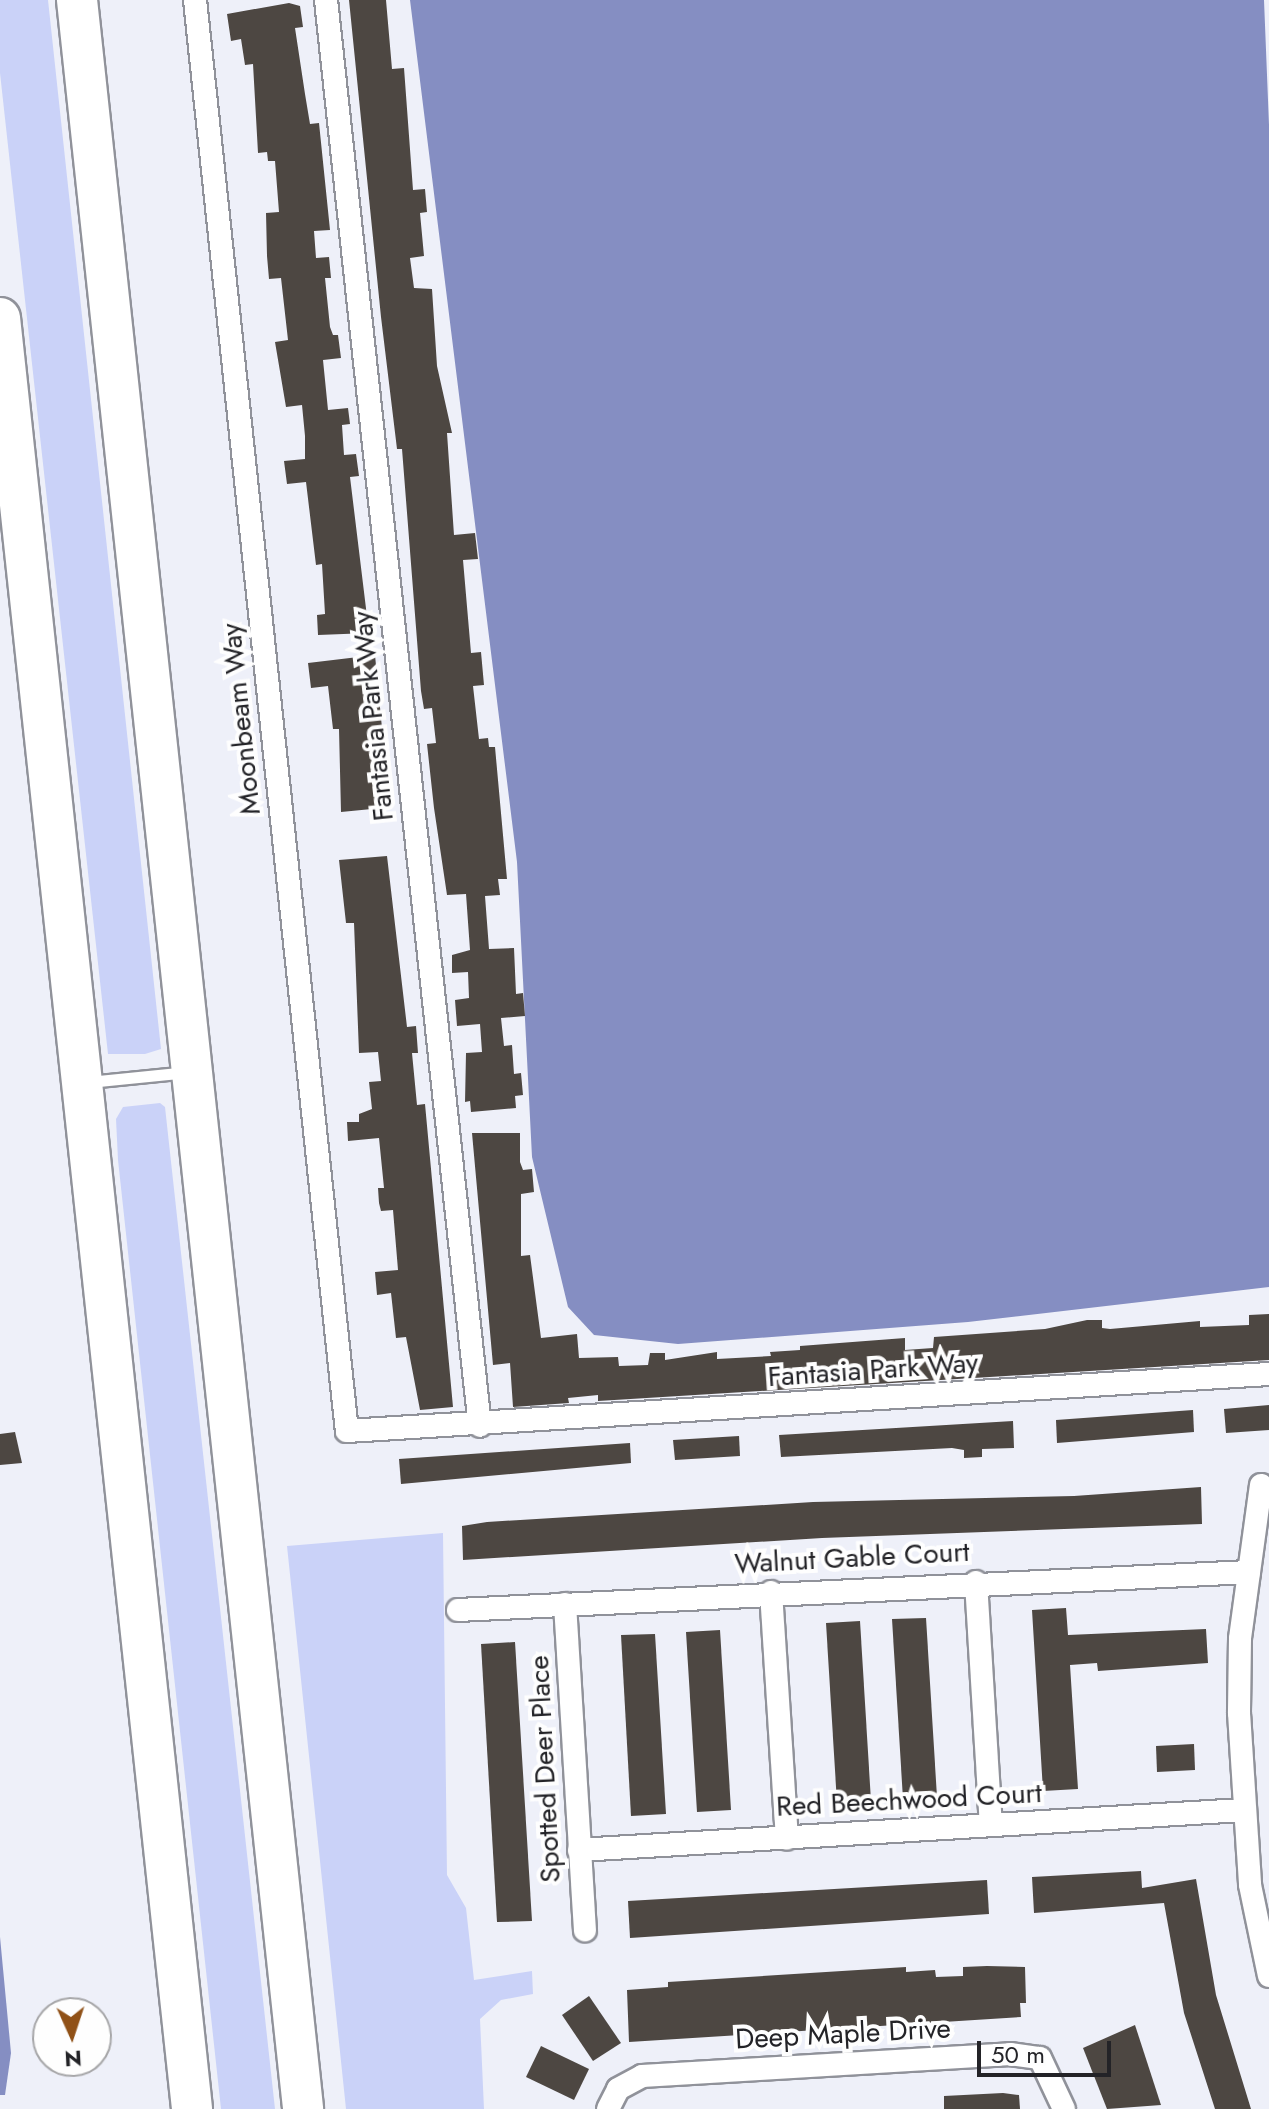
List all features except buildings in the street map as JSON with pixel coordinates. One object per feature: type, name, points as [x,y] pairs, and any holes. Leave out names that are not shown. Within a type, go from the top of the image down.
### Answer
[{"type":"highway","points":[[77,0],[303,2109]]},
{"type":"highway","points":[[0,318],[192,2109]]},
{"type":"street","name":"Moonbeam Way","points":[[195,0],[347,1431]]},
{"type":"street","name":"Fantasia Park Way","points":[[326,0],[480,1426]]},
{"type":"street","name":"Fantasia Park Way","points":[[347,1431],[480,1426],[1269,1374]]},
{"type":"street","points":[[1261,1485],[1240,1639],[1242,1810],[1250,1885],[1269,1976]]},
{"type":"street","name":"Walnut Gable Court","points":[[458,1610],[976,1582],[1249,1572]]},
{"type":"street","points":[[976,1582],[991,1825]]},
{"type":"street","points":[[771,1592],[787,1838]]},
{"type":"street","name":"Spotted Deer Place","points":[[565,1604],[585,1930]]},
{"type":"street","name":"Red Beechwood Court","points":[[579,1850],[1242,1810]]},
{"type":"street","name":"Deep Maple Drive","points":[[608,2109],[618,2089],[642,2076],[1010,2054],[1040,2058],[1064,2109]]},
{"type":"lane","points":[[82,1083],[192,1072]]},
{"type":"shaded area","points":[[0,0],[48,0],[161,1049],[145,1054],[108,1054],[0,73]]},
{"type":"shaded area","points":[[410,0],[1264,0],[1269,125],[1269,1287],[968,1322],[678,1344],[594,1335],[568,1307],[532,1157],[517,862]]},
{"type":"shaded area","points":[[160,1103],[165,1107],[275,2109],[221,2109],[118,1160],[116,1119],[123,1107]]},
{"type":"shaded area","points":[[443,1533],[447,1875],[466,1908],[474,1980],[532,1971],[533,1994],[501,2000],[480,2019],[484,2109],[346,2109],[287,1546]]},
{"type":"shaded area","points":[[0,1937],[11,2053],[5,2095],[0,2095]]}]
